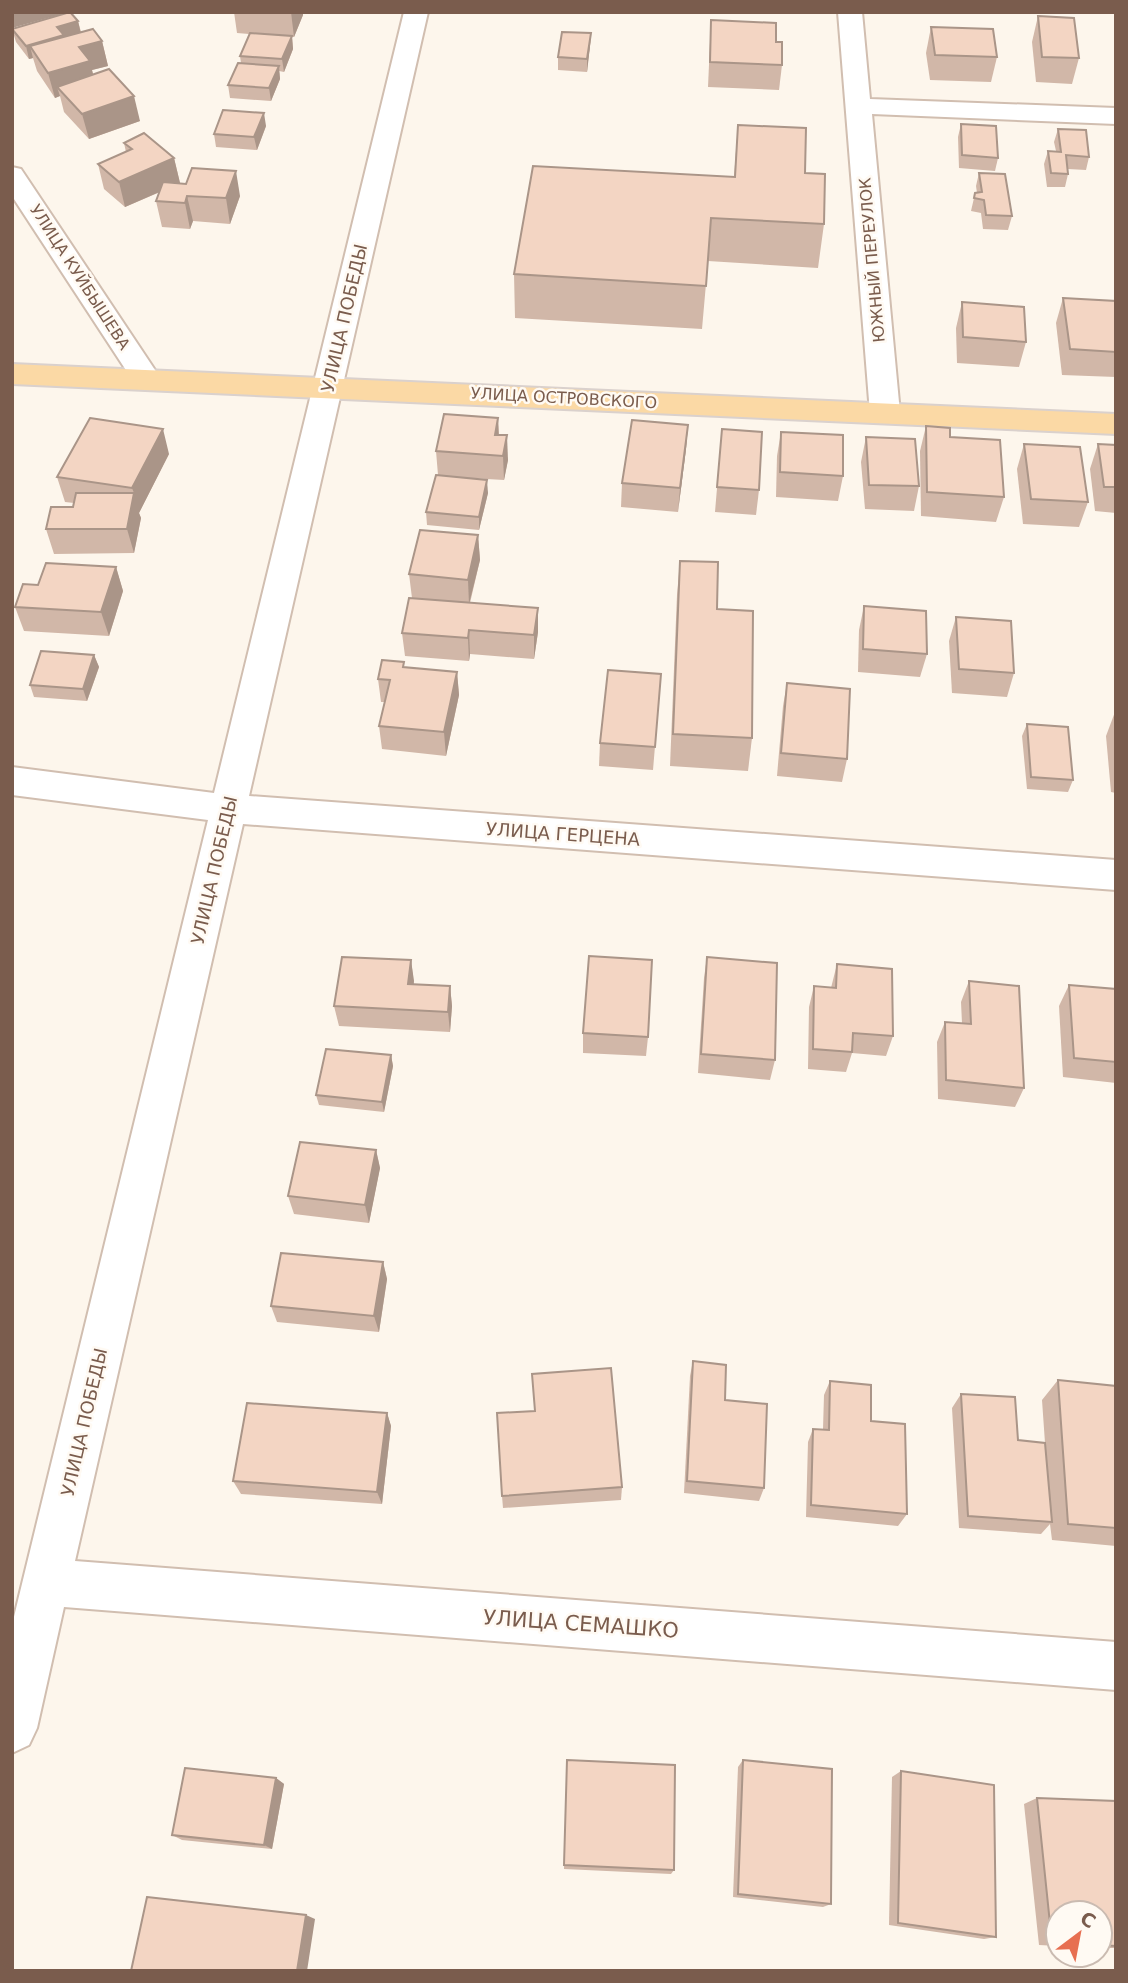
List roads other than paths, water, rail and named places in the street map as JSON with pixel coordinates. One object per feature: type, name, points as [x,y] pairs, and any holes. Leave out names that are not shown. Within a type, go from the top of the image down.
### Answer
[{"type":"main road","name":"УЛИЦА ОСТРОВСКОГО","points":[[12,373],[1116,424]]},
{"type":"street","name":"УЛИЦА ПОБЕДЫ","points":[[12,1728],[416,12]]},
{"type":"street","name":"ЮЖНЫЙ ПЕРЕУЛОК","points":[[850,12],[885,413]]},
{"type":"street","points":[[859,106],[1116,116]]},
{"type":"street","name":"УЛИЦА КУЙБЫШЕВА","points":[[12,175],[147,380]]},
{"type":"street","name":"УЛИЦА ГЕРЦЕНА","points":[[12,780],[229,809],[1116,875]]},
{"type":"street","name":"УЛИЦА СЕМАШКО","points":[[47,1582],[1116,1666]]}]
